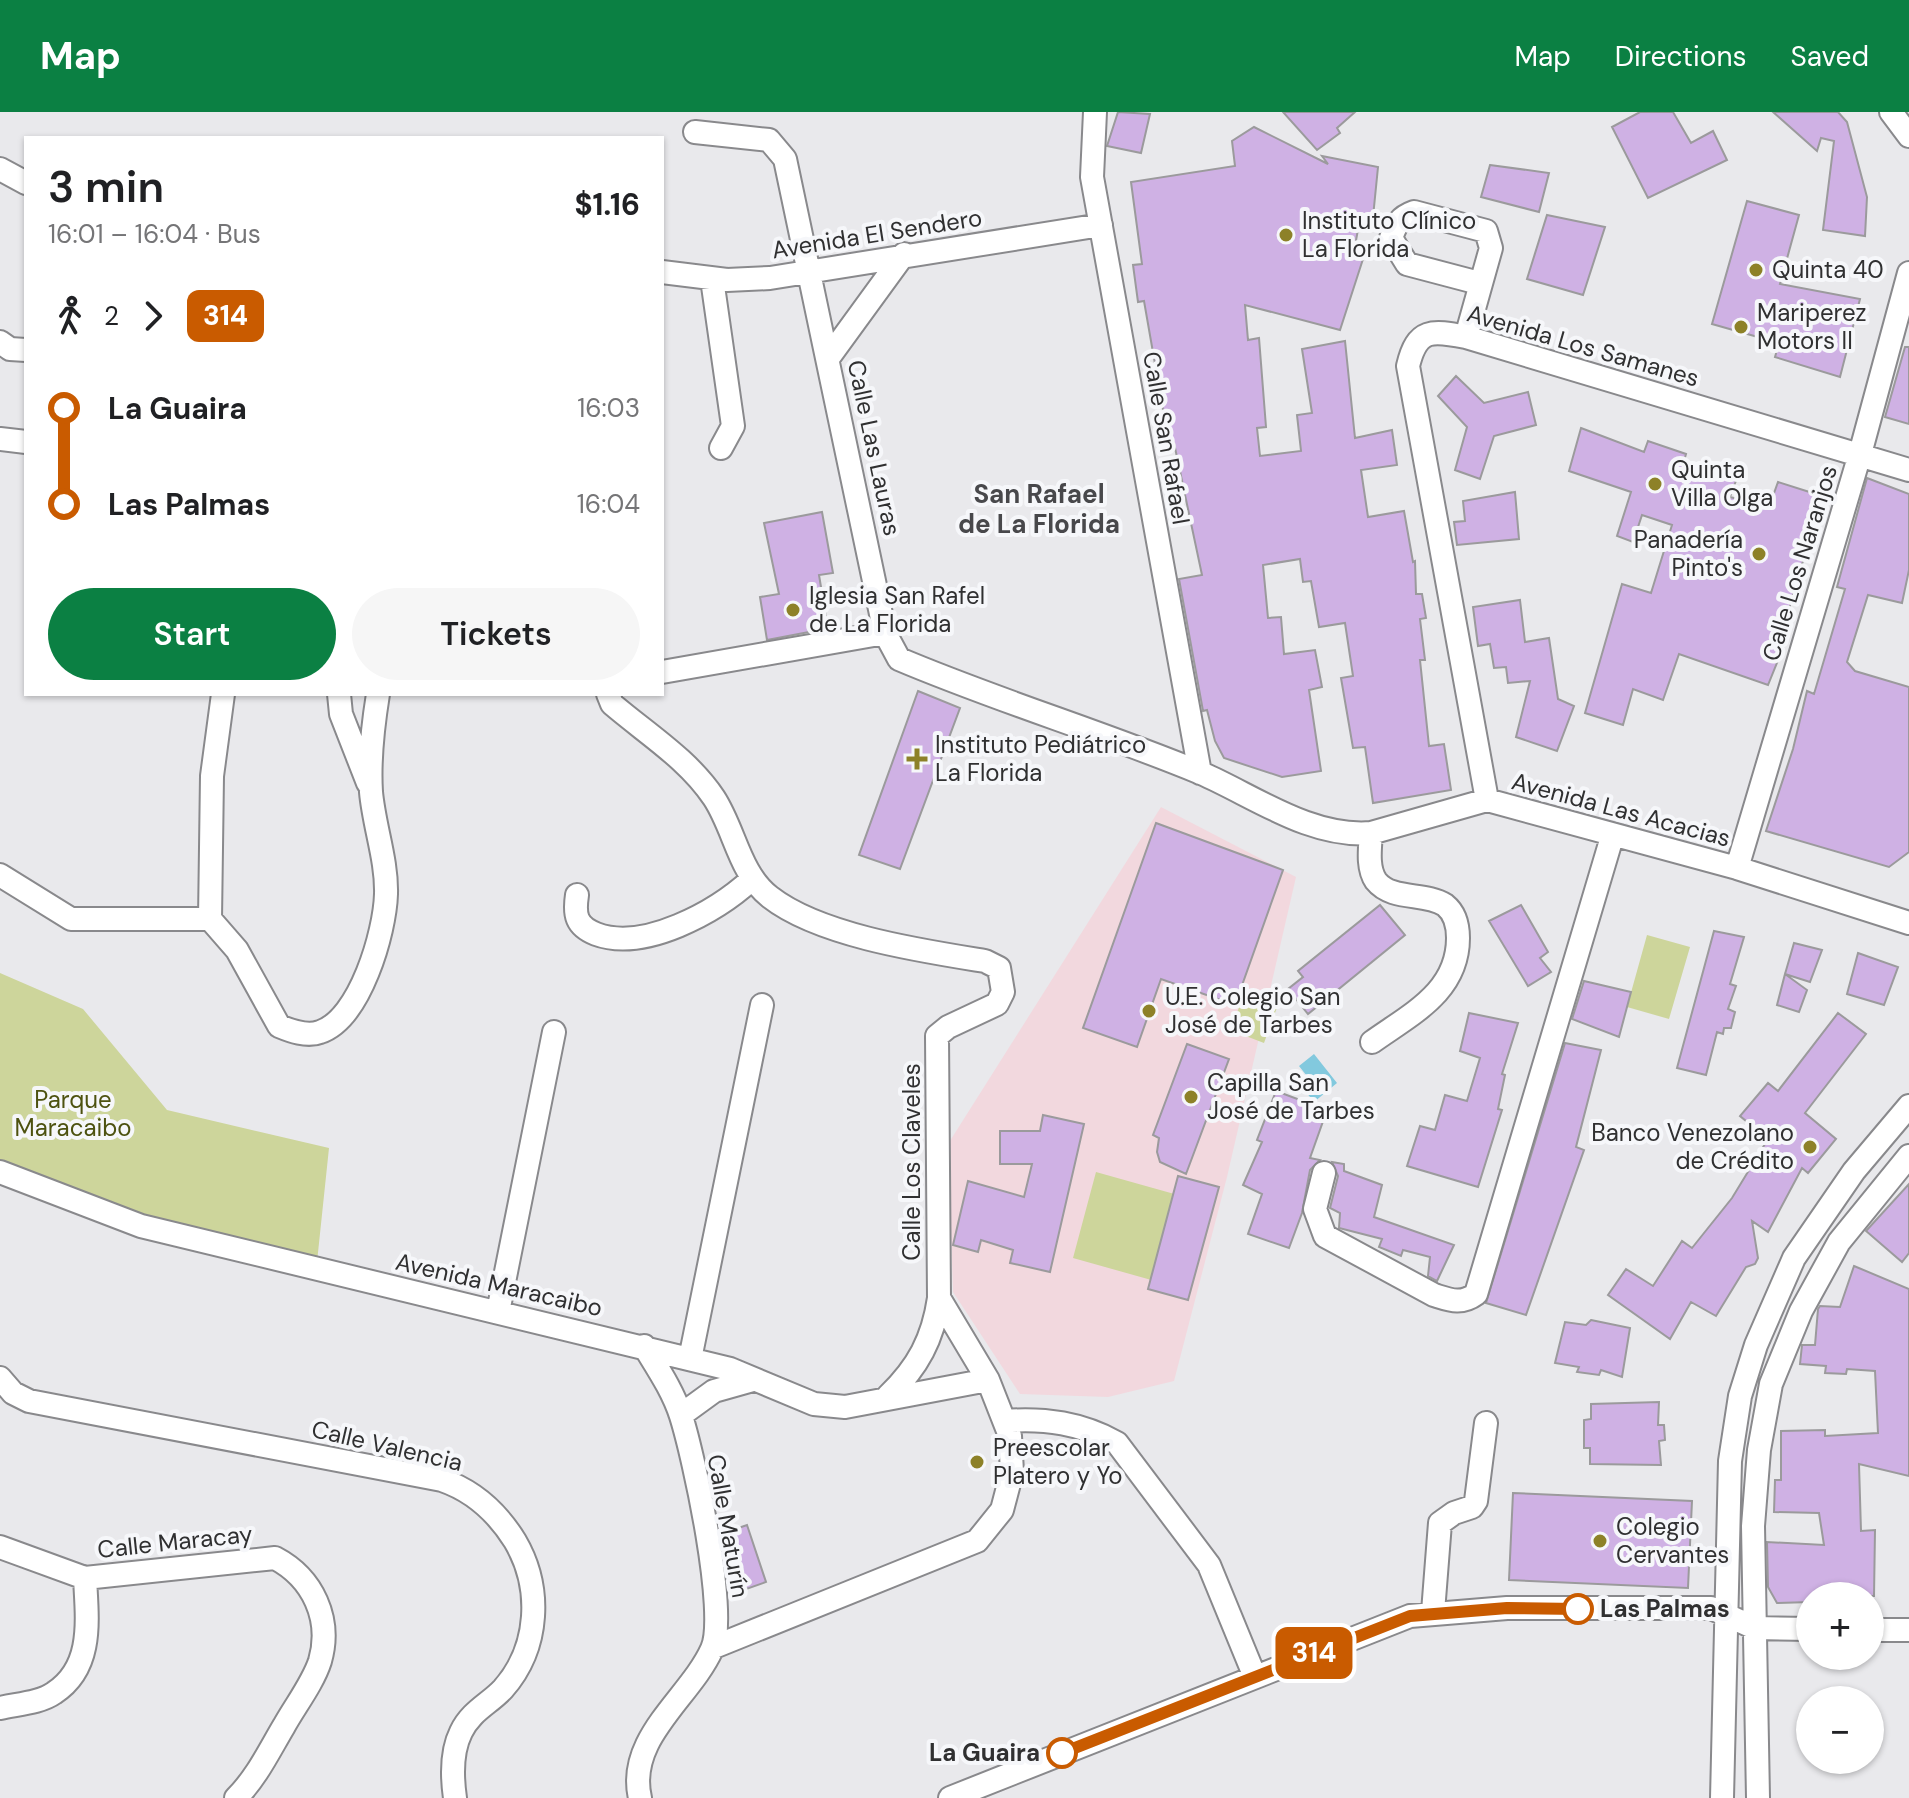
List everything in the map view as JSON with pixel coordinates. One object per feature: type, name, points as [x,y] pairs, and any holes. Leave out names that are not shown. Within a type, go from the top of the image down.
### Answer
[{"type":"street","name":"Calle San Rafael","points":[[1095,112],[1092,177],[1200,773]]},
{"type":"street","points":[[1891,112],[1909,136]]},
{"type":"street","name":"Calle Las Lauras","points":[[695,132],[769,140],[780,149],[785,159],[885,633]]},
{"type":"street","points":[[0,169],[24,182]]},
{"type":"street","name":"Avenida El Sendero","points":[[664,272],[712,279],[808,273],[904,254],[1101,225]]},
{"type":"street","points":[[829,357],[904,254]]},
{"type":"street","name":"Calle Los Naranjos","points":[[1737,868],[1860,454],[1909,273]]},
{"type":"street","points":[[712,279],[733,426],[721,448]]},
{"type":"street","points":[[1466,337],[1479,283]]},
{"type":"street","name":"Avenida Los Samanes","points":[[1487,800],[1408,366],[1413,346],[1424,334],[1440,331],[1466,337],[1909,470]]},
{"type":"street","points":[[0,342],[10,349],[24,350]]},
{"type":"street","points":[[0,439],[24,442]]},
{"type":"street","points":[[664,672],[885,633]]},
{"type":"street","name":"Avenida Las Acacias","points":[[885,633],[899,659],[1200,773],[1317,827],[1371,833],[1487,800],[1612,837],[1737,868],[1909,923]]},
{"type":"street","points":[[223,696],[212,776],[210,919],[237,950],[279,1026],[298,1033],[319,1033],[337,1022],[354,1000],[383,930],[386,893],[371,792],[378,696]]},
{"type":"street","points":[[339,696],[341,714],[371,792]]},
{"type":"street","name":"Calle Los Claveles","points":[[609,696],[612,704],[688,765],[715,800],[752,879],[772,899],[856,935],[985,961],[999,968],[1003,992],[997,1004],[948,1027],[937,1036],[939,1298]]},
{"type":"street","points":[[1371,833],[1370,862],[1374,879],[1386,890],[1443,904],[1454,915],[1458,933],[1455,965],[1439,993],[1372,1042]]},
{"type":"street","points":[[1324,1173],[1315,1209],[1325,1236],[1434,1295],[1451,1301],[1467,1301],[1476,1294],[1612,837]]},
{"type":"street","points":[[0,875],[71,919],[210,919]]},
{"type":"street","points":[[577,895],[575,913],[585,929],[608,938],[628,939],[649,937],[679,925],[752,879]]},
{"type":"street","points":[[690,1359],[762,1005]]},
{"type":"street","points":[[498,1312],[554,1032]]},
{"type":"street","points":[[1722,1798],[1731,1440],[1756,1345],[1794,1258],[1854,1171],[1909,1106]]},
{"type":"street","points":[[1758,1798],[1754,1499],[1762,1427],[1771,1384],[1806,1301],[1839,1242],[1909,1156]]},
{"type":"street","name":"Avenida Maracaibo","points":[[0,1172],[141,1226],[644,1346],[730,1369],[814,1404],[845,1407],[888,1396],[988,1380]]},
{"type":"street","points":[[640,1798],[639,1766],[648,1744],[714,1647],[977,1541],[1002,1510],[1012,1472],[1010,1436],[988,1380],[939,1298]]},
{"type":"street","points":[[888,1396],[913,1372],[923,1353],[935,1325],[939,1298]]},
{"type":"street","name":"Calle Maturín","points":[[644,1346],[681,1415],[715,1591],[714,1647]]},
{"type":"street","name":"Calle Valencia","points":[[0,1378],[13,1393],[29,1401],[442,1480],[477,1497],[495,1514],[527,1562],[533,1592],[533,1620],[529,1644],[516,1670],[502,1690],[476,1709],[461,1732],[454,1756],[455,1798]]},
{"type":"street","points":[[681,1415],[714,1391],[753,1380]]},
{"type":"street","points":[[1005,1421],[1036,1419],[1068,1424],[1096,1431],[1117,1443],[1209,1565],[1255,1677]]},
{"type":"street","points":[[1433,1612],[1440,1523],[1454,1513],[1472,1507],[1476,1501],[1486,1423]]},
{"type":"street","points":[[0,1547],[85,1578],[88,1623],[86,1647],[80,1665],[53,1695],[0,1708]]},
{"type":"street","name":"Calle Maracay","points":[[85,1578],[275,1558],[289,1565],[311,1589],[322,1620],[324,1640],[319,1664],[254,1778],[236,1798]]},
{"type":"street","points":[[950,1798],[1410,1616],[1507,1608],[1711,1608],[1725,1618],[1755,1628],[1796,1629]]},
{"type":"street","points":[[1884,1630],[1909,1630]]},
{"type":"shaded area","name":"U.E. Colegio San José de Tarbes","points":[[1161,807],[1296,877],[1227,1177],[1174,1381],[1108,1397],[1020,1394],[953,1292],[948,1144]]},
{"type":"green space","points":[[1647,935],[1690,947],[1669,1019],[1627,1007]]},
{"type":"green space","name":"Parque Maracaibo","points":[[0,973],[83,1009],[167,1110],[329,1148],[317,1262],[140,1219],[0,1163]]},
{"type":"green space","points":[[1246,990],[1279,1002],[1264,1043],[1230,1030]]},
{"type":"green space","points":[[1096,1172],[1185,1197],[1162,1283],[1073,1258]]},
{"type":"water","points":[[1314,1054],[1337,1083],[1314,1102],[1306,1092],[1314,1085],[1299,1066]]},
{"type":"building","points":[[1118,112],[1150,114],[1141,153],[1107,146]]},
{"type":"building","points":[[1283,112],[1355,112],[1337,128],[1340,133],[1317,150]]},
{"type":"building","points":[[1640,112],[1673,112],[1691,143],[1713,131],[1727,160],[1648,198],[1612,127]]},
{"type":"building","points":[[1773,112],[1838,112],[1847,122],[1867,197],[1865,236],[1823,230],[1834,141],[1821,138],[1817,151]]},
{"type":"building","points":[[1254,127],[1328,164],[1322,156],[1378,167],[1372,227],[1359,224],[1353,257],[1363,259],[1340,330],[1245,305],[1248,340],[1259,338],[1266,427],[1257,428],[1260,456],[1301,451],[1297,415],[1312,413],[1302,349],[1345,341],[1355,438],[1392,430],[1397,465],[1361,470],[1368,517],[1404,511],[1415,561],[1416,594],[1422,594],[1426,618],[1420,619],[1425,660],[1420,660],[1429,746],[1444,744],[1451,790],[1373,803],[1365,747],[1353,748],[1341,678],[1353,676],[1345,623],[1319,627],[1311,581],[1303,582],[1300,559],[1263,565],[1268,618],[1281,617],[1284,654],[1315,650],[1322,687],[1309,690],[1321,771],[1282,777],[1224,758],[1215,741],[1207,710],[1203,711],[1179,579],[1202,575],[1174,443],[1169,444],[1144,301],[1138,302],[1133,265],[1142,264],[1131,182],[1235,166],[1232,141]]},
{"type":"building","points":[[1490,165],[1549,173],[1539,212],[1481,197]]},
{"type":"building","points":[[1747,201],[1799,215],[1780,284],[1860,299],[1840,377],[1775,357],[1779,343],[1712,324]]},
{"type":"building","points":[[1547,215],[1605,227],[1583,295],[1527,279]]},
{"type":"building","points":[[1905,347],[1909,347],[1909,424],[1885,417]]},
{"type":"building","points":[[1456,376],[1484,403],[1528,392],[1536,425],[1494,436],[1480,479],[1455,470],[1467,427],[1438,396]]},
{"type":"building","points":[[1581,428],[1644,452],[1648,441],[1686,454],[1684,461],[1737,478],[1730,497],[1769,507],[1778,482],[1822,496],[1781,636],[1787,638],[1768,685],[1679,654],[1663,700],[1633,689],[1623,725],[1585,713],[1622,584],[1651,593],[1672,525],[1642,515],[1633,542],[1617,536],[1631,492],[1569,471]]},
{"type":"building","points":[[1867,478],[1909,494],[1909,570],[1902,603],[1868,595],[1847,662],[1855,671],[1909,687],[1909,852],[1889,867],[1766,831],[1793,749],[1807,691],[1814,694],[1845,589],[1837,587]]},
{"type":"building","points":[[1515,492],[1519,539],[1457,545],[1454,522],[1465,521],[1463,501]]},
{"type":"building","points":[[822,512],[833,573],[819,575],[827,623],[808,626],[809,632],[767,640],[760,597],[779,594],[764,523]]},
{"type":"building","points":[[1520,600],[1525,642],[1549,638],[1558,699],[1574,706],[1557,751],[1516,737],[1530,681],[1508,683],[1506,667],[1494,668],[1490,644],[1478,646],[1473,607]]},
{"type":"building","name":"Instituto Pediátrico La Florida","points":[[918,691],[960,708],[900,869],[859,855]]},
{"type":"building","points":[[1156,823],[1283,870],[1235,1005],[1161,979],[1137,1047],[1083,1028]]},
{"type":"building","points":[[1380,905],[1405,935],[1308,1014],[1288,989],[1303,977],[1298,971]]},
{"type":"building","points":[[1521,905],[1548,952],[1540,958],[1551,972],[1528,986],[1489,921]]},
{"type":"building","points":[[1714,931],[1744,937],[1730,984],[1736,986],[1728,1009],[1735,1012],[1731,1028],[1724,1028],[1723,1034],[1717,1032],[1706,1075],[1677,1068]]},
{"type":"building","points":[[1794,943],[1822,950],[1810,982],[1785,974]]},
{"type":"building","points":[[1858,953],[1898,967],[1884,1005],[1847,994]]},
{"type":"building","points":[[1785,974],[1807,990],[1799,1012],[1777,1005]]},
{"type":"building","points":[[1584,981],[1631,992],[1619,1037],[1572,1019]]},
{"type":"building","points":[[1469,1013],[1518,1023],[1502,1074],[1505,1075],[1498,1109],[1502,1110],[1478,1187],[1407,1166],[1420,1126],[1435,1130],[1445,1095],[1467,1101],[1480,1058],[1460,1051]]},
{"type":"building","points":[[1838,1013],[1866,1034],[1805,1113],[1836,1139],[1808,1173],[1802,1168],[1768,1232],[1752,1221],[1758,1258],[1755,1264],[1746,1267],[1716,1316],[1691,1302],[1670,1339],[1608,1295],[1626,1269],[1653,1286],[1682,1241],[1692,1248],[1732,1198],[1768,1139],[1740,1116],[1768,1083],[1778,1091]]},
{"type":"building","points":[[1565,1043],[1601,1050],[1576,1147],[1584,1150],[1526,1315],[1486,1303]]},
{"type":"building","name":"Capilla San José de Tarbes","points":[[1187,1044],[1229,1059],[1186,1174],[1160,1162],[1157,1152],[1159,1138],[1153,1135]]},
{"type":"building","points":[[1276,1091],[1327,1110],[1310,1158],[1320,1160],[1310,1170],[1302,1213],[1289,1248],[1248,1234],[1262,1194],[1243,1185],[1262,1142],[1257,1140]]},
{"type":"building","points":[[1043,1115],[1084,1124],[1050,1272],[1010,1263],[1013,1250],[981,1240],[978,1252],[953,1245],[968,1181],[1024,1197],[1032,1164],[1000,1164],[1000,1131],[1040,1131]]},
{"type":"building","points":[[1332,1162],[1344,1164],[1344,1171],[1382,1185],[1374,1217],[1454,1245],[1437,1281],[1428,1276],[1430,1257],[1403,1250],[1401,1256],[1379,1247],[1382,1239],[1339,1228],[1340,1213],[1330,1208],[1338,1176]]},
{"type":"building","points":[[1178,1176],[1219,1187],[1188,1300],[1148,1289]]},
{"type":"building","points":[[1909,1184],[1909,1253],[1902,1262],[1866,1231]]},
{"type":"building","points":[[1854,1266],[1909,1289],[1909,1476],[1859,1464],[1861,1531],[1875,1530],[1874,1582],[1796,1582],[1796,1602],[1777,1603],[1768,1587],[1767,1542],[1824,1545],[1819,1513],[1774,1512],[1775,1480],[1781,1480],[1781,1431],[1825,1430],[1825,1436],[1878,1433],[1875,1371],[1847,1369],[1846,1374],[1825,1373],[1826,1366],[1800,1364],[1802,1345],[1815,1345],[1820,1306],[1840,1307]]},
{"type":"building","points":[[1591,1320],[1630,1328],[1622,1377],[1601,1370],[1599,1375],[1577,1372],[1579,1367],[1555,1363],[1565,1322],[1586,1325]]},
{"type":"building","points":[[1659,1402],[1658,1425],[1664,1425],[1665,1440],[1659,1441],[1661,1465],[1590,1464],[1590,1448],[1584,1448],[1584,1420],[1591,1419],[1591,1404]]},
{"type":"building","name":"Colegio Cervantes","points":[[1513,1493],[1692,1501],[1688,1588],[1509,1580]]},
{"type":"building","points":[[747,1525],[766,1582],[735,1593],[721,1534]]},
{"type":"bus line","name":"314","points":[[1062,1753],[1410,1616],[1449,1610],[1578,1609]]},
{"type":"place","name":"Instituto Clínico La Florida","points":[[1286,235]]},
{"type":"place","name":"Quinta 40","points":[[1756,270]]},
{"type":"place","name":"Mariperez Motors II","points":[[1741,327]]},
{"type":"place","name":"Quinta Villa Olga","points":[[1655,484]]},
{"type":"place","name":"Panadería Pinto's","points":[[1759,554]]},
{"type":"place","name":"Iglesia San Rafel de La Florida","points":[[793,610]]},
{"type":"place","name":"Instituto Pediátrico La Florida","points":[[917,759]]},
{"type":"place","name":"U.E. Colegio San José de Tarbes","points":[[1149,1011]]},
{"type":"place","name":"Capilla San José de Tarbes","points":[[1191,1097]]},
{"type":"place","name":"Banco Venezolano de Crédito","points":[[1810,1147]]},
{"type":"place","name":"Preescolar Platero y Yo","points":[[977,1462]]},
{"type":"place","name":"Colegio Cervantes","points":[[1600,1541]]},
{"type":"place","name":"Las Palmas","points":[[1578,1609]]},
{"type":"place","name":"La Guaira","points":[[1062,1753]]},
{"type":"district","name":"San Rafael de La Florida","points":[[1039,509]]}]
